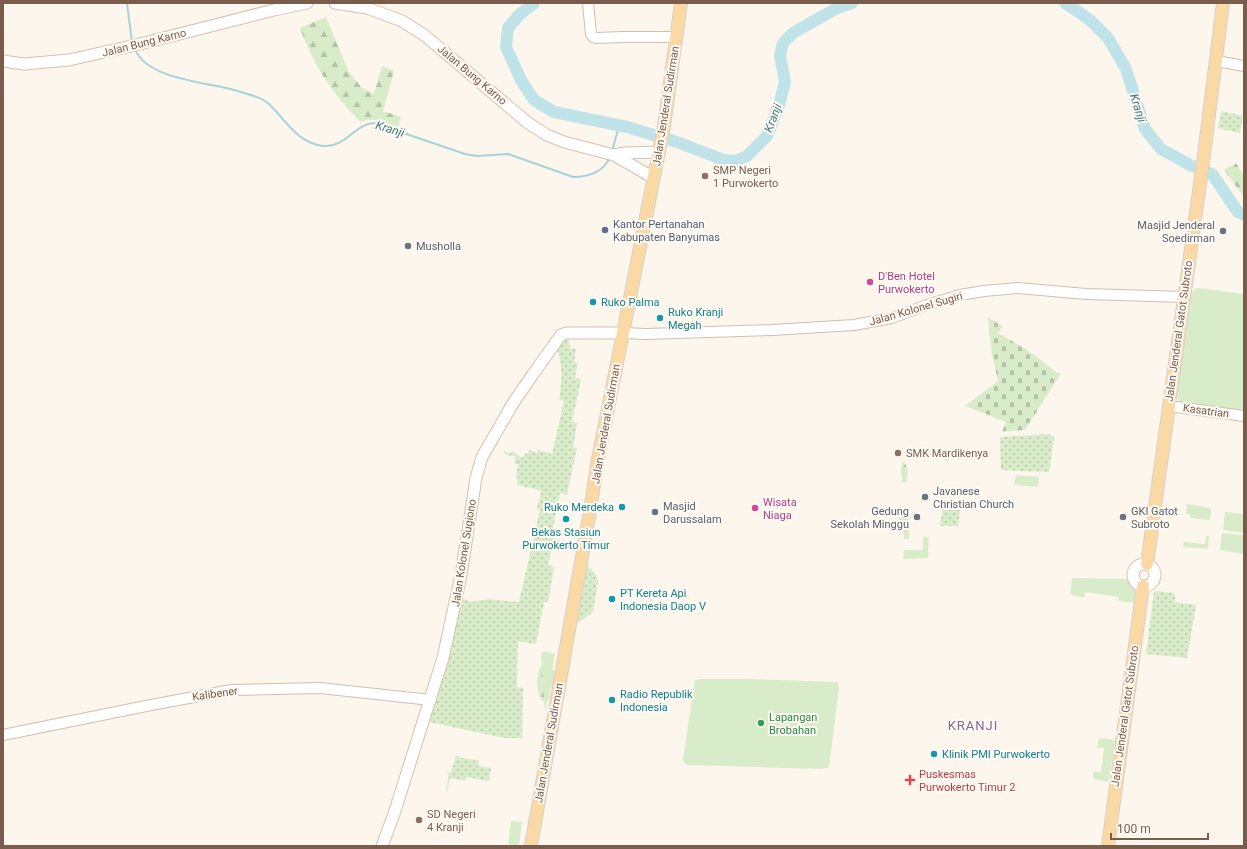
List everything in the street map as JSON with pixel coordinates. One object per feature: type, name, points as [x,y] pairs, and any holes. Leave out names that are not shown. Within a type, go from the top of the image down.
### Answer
[{"type":"main road","name":"Jalan Bung Karno","points":[[3,61],[24,64],[69,60],[307,3]]},
{"type":"main road","name":"Jalan Bung Karno","points":[[335,3],[367,8],[402,21],[424,35],[528,123],[547,135],[564,142],[610,154]]},
{"type":"main road","name":"Jalan Jenderal Sudirman","points":[[531,846],[598,459],[660,150],[681,3]]},
{"type":"main road","name":"Jalan Jenderal Gatot Subroto","points":[[1147,564],[1204,155],[1223,3]]},
{"type":"main road","points":[[610,154],[660,150]]},
{"type":"main road","points":[[610,154],[654,178]]},
{"type":"main road","name":"Jalan Kolonel Sugiono","points":[[382,846],[431,700],[452,624],[467,544],[476,478],[484,453],[512,405],[561,335],[570,333],[623,333]]},
{"type":"main road","points":[[1143,586],[1151,583],[1155,576],[1154,569],[1147,564]]},
{"type":"main road","name":"Jalan Jenderal Gatot Subroto","points":[[1108,846],[1143,586]]},
{"type":"street","points":[[588,3],[591,34],[593,37],[676,37]]},
{"type":"street","points":[[1216,61],[1244,66]]},
{"type":"street","name":"Jalan Kolonel Sugiri","points":[[623,333],[646,334],[772,330],[865,324],[892,318],[960,295],[1018,288],[1086,294],[1184,297]]},
{"type":"street","name":"Kasatrian","points":[[1169,406],[1244,416]]},
{"type":"street","name":"Kalibener","points":[[3,736],[231,690],[320,688],[431,700]]},
{"type":"green space","points":[[326,17],[349,72],[362,88],[374,94],[382,66],[394,71],[383,111],[401,117],[398,127],[375,120],[365,120],[361,122],[341,101],[325,79],[311,55],[300,28]]},
{"type":"green space","points":[[1221,111],[1243,116],[1240,133],[1218,128]]},
{"type":"green space","points":[[1236,163],[1244,176],[1244,197],[1224,170]]},
{"type":"green space","points":[[1199,288],[1244,294],[1243,411],[1181,403],[1179,401],[1177,392],[1192,293],[1195,289]]},
{"type":"green space","points":[[988,318],[1003,326],[998,333],[1032,353],[1060,375],[1025,430],[1002,432],[1006,422],[965,406],[998,381],[992,355]]},
{"type":"green space","points":[[568,336],[570,349],[576,349],[574,362],[578,363],[575,378],[581,379],[572,422],[577,423],[573,447],[577,448],[567,494],[560,493],[551,538],[560,540],[559,547],[552,546],[548,565],[554,567],[548,602],[544,602],[536,644],[518,641],[517,687],[523,688],[522,738],[504,738],[425,721],[457,595],[471,602],[488,599],[519,602],[540,510],[537,509],[541,492],[540,490],[517,485],[518,478],[516,477],[518,465],[515,464],[515,456],[504,453],[505,451],[510,454],[512,451],[522,458],[530,450],[537,453],[538,450],[552,454],[564,401],[559,400],[562,376],[558,352],[550,349]]},
{"type":"green space","points":[[1049,434],[1054,437],[1049,472],[1001,470],[1000,437]]},
{"type":"green space","points":[[943,450],[950,455],[948,462],[940,456]]},
{"type":"green space","points":[[904,462],[908,469],[907,481],[904,483],[902,482],[901,468],[902,463]]},
{"type":"green space","points":[[1016,475],[1039,477],[1038,487],[1014,485]]},
{"type":"green space","points":[[1187,504],[1211,508],[1210,520],[1190,518],[1190,514],[1186,514]]},
{"type":"green space","points":[[943,507],[960,510],[958,526],[940,526]]},
{"type":"green space","points":[[1225,512],[1244,514],[1244,533],[1223,530]]},
{"type":"green space","points":[[899,515],[909,516],[909,539],[904,539],[903,526],[899,526]]},
{"type":"green space","points":[[1222,533],[1244,535],[1244,554],[1220,550]]},
{"type":"green space","points":[[1206,536],[1209,536],[1208,549],[1183,547],[1184,542],[1205,544]]},
{"type":"green space","points":[[923,537],[929,537],[928,558],[903,559],[904,550],[923,550]]},
{"type":"green space","points":[[586,565],[594,572],[598,581],[593,612],[579,622],[576,621]]},
{"type":"green space","points":[[1072,578],[1125,579],[1132,583],[1135,588],[1136,603],[1118,601],[1119,597],[1085,592],[1084,598],[1070,594]]},
{"type":"green space","points":[[1154,591],[1175,593],[1175,602],[1196,605],[1187,658],[1146,654]]},
{"type":"green space","points":[[543,651],[555,654],[545,712],[541,655]]},
{"type":"green space","points":[[544,666],[553,669],[556,674],[550,690],[548,701],[542,701],[537,680],[540,667]]},
{"type":"green space","name":"Lapangan Brobahan","points":[[748,679],[838,683],[839,688],[829,767],[822,769],[687,765],[683,761],[683,758],[695,680]]},
{"type":"green space","points":[[1099,738],[1115,740],[1109,782],[1093,779],[1094,771],[1101,772],[1104,748],[1097,748]]},
{"type":"green space","points":[[456,755],[462,758],[479,760],[478,766],[491,768],[489,781],[466,777],[465,781],[450,778],[447,791],[446,789],[449,774],[446,772],[451,772]]},
{"type":"green space","points":[[511,821],[522,822],[519,846],[508,846]]},
{"type":"waterway","name":"Kranji","points":[[127,3],[132,42]]},
{"type":"waterway","name":"Kranji","points":[[534,3],[519,15],[508,28],[506,47],[521,80],[534,100],[554,112],[627,127],[677,142],[724,160],[735,161],[747,156],[767,136],[779,105],[785,82],[780,55],[783,43],[793,33],[837,8],[852,3]]},
{"type":"waterway","name":"Kranji","points":[[1065,3],[1090,20],[1108,38],[1126,69],[1145,129],[1161,149],[1190,165],[1212,174],[1238,212],[1244,215]]},
{"type":"waterway","name":"Kranji","points":[[135,49],[142,60],[153,68],[166,74],[252,95],[263,100],[269,104],[299,136],[314,144],[331,146],[344,140],[361,127],[374,123],[465,154],[477,156],[508,154],[573,177],[595,173],[604,166],[610,157]]},
{"type":"waterway","name":"Kranji","points":[[612,151],[619,126]]},
{"type":"place","name":"SMP Negeri 1 Purwokerto","points":[[705,176]]},
{"type":"place","name":"Kantor Pertanahan Kabupaten Banyumas","points":[[605,230]]},
{"type":"place","name":"Masjid Jenderal Soedirman","points":[[1223,231]]},
{"type":"place","name":"Musholla","points":[[408,246]]},
{"type":"place","name":"D'Ben Hotel Purwokerto","points":[[870,282]]},
{"type":"place","name":"Ruko Palma","points":[[593,302]]},
{"type":"place","name":"Ruko Kranji Megah","points":[[660,318]]},
{"type":"place","name":"SMK Mardikenya","points":[[898,453]]},
{"type":"place","name":"Javanese Christian Church","points":[[925,497]]},
{"type":"place","name":"Ruko Merdeka","points":[[622,507]]},
{"type":"place","name":"Wisata Niaga","points":[[755,508]]},
{"type":"place","name":"Masjid Darussalam","points":[[655,512]]},
{"type":"place","name":"Gedung Sekolah Minggu","points":[[917,517]]},
{"type":"place","name":"GKI Gatot Subroto","points":[[1123,517]]},
{"type":"place","name":"Bekas Stasiun Purwokerto Timur","points":[[566,519]]},
{"type":"place","name":"PT Kereta Api Indonesia Daop V","points":[[612,599]]},
{"type":"place","name":"Radio Republik Indonesia","points":[[612,700]]},
{"type":"place","name":"Lapangan Brobahan","points":[[761,723]]},
{"type":"place","name":"Klinik PMI Purwokerto","points":[[934,754]]},
{"type":"place","name":"Puskesmas Purwokerto Timur 2","points":[[910,780]]},
{"type":"place","name":"SD Negeri 4 Kranji","points":[[419,820]]},
{"type":"district","name":"KRANJI","points":[[973,725]]}]
